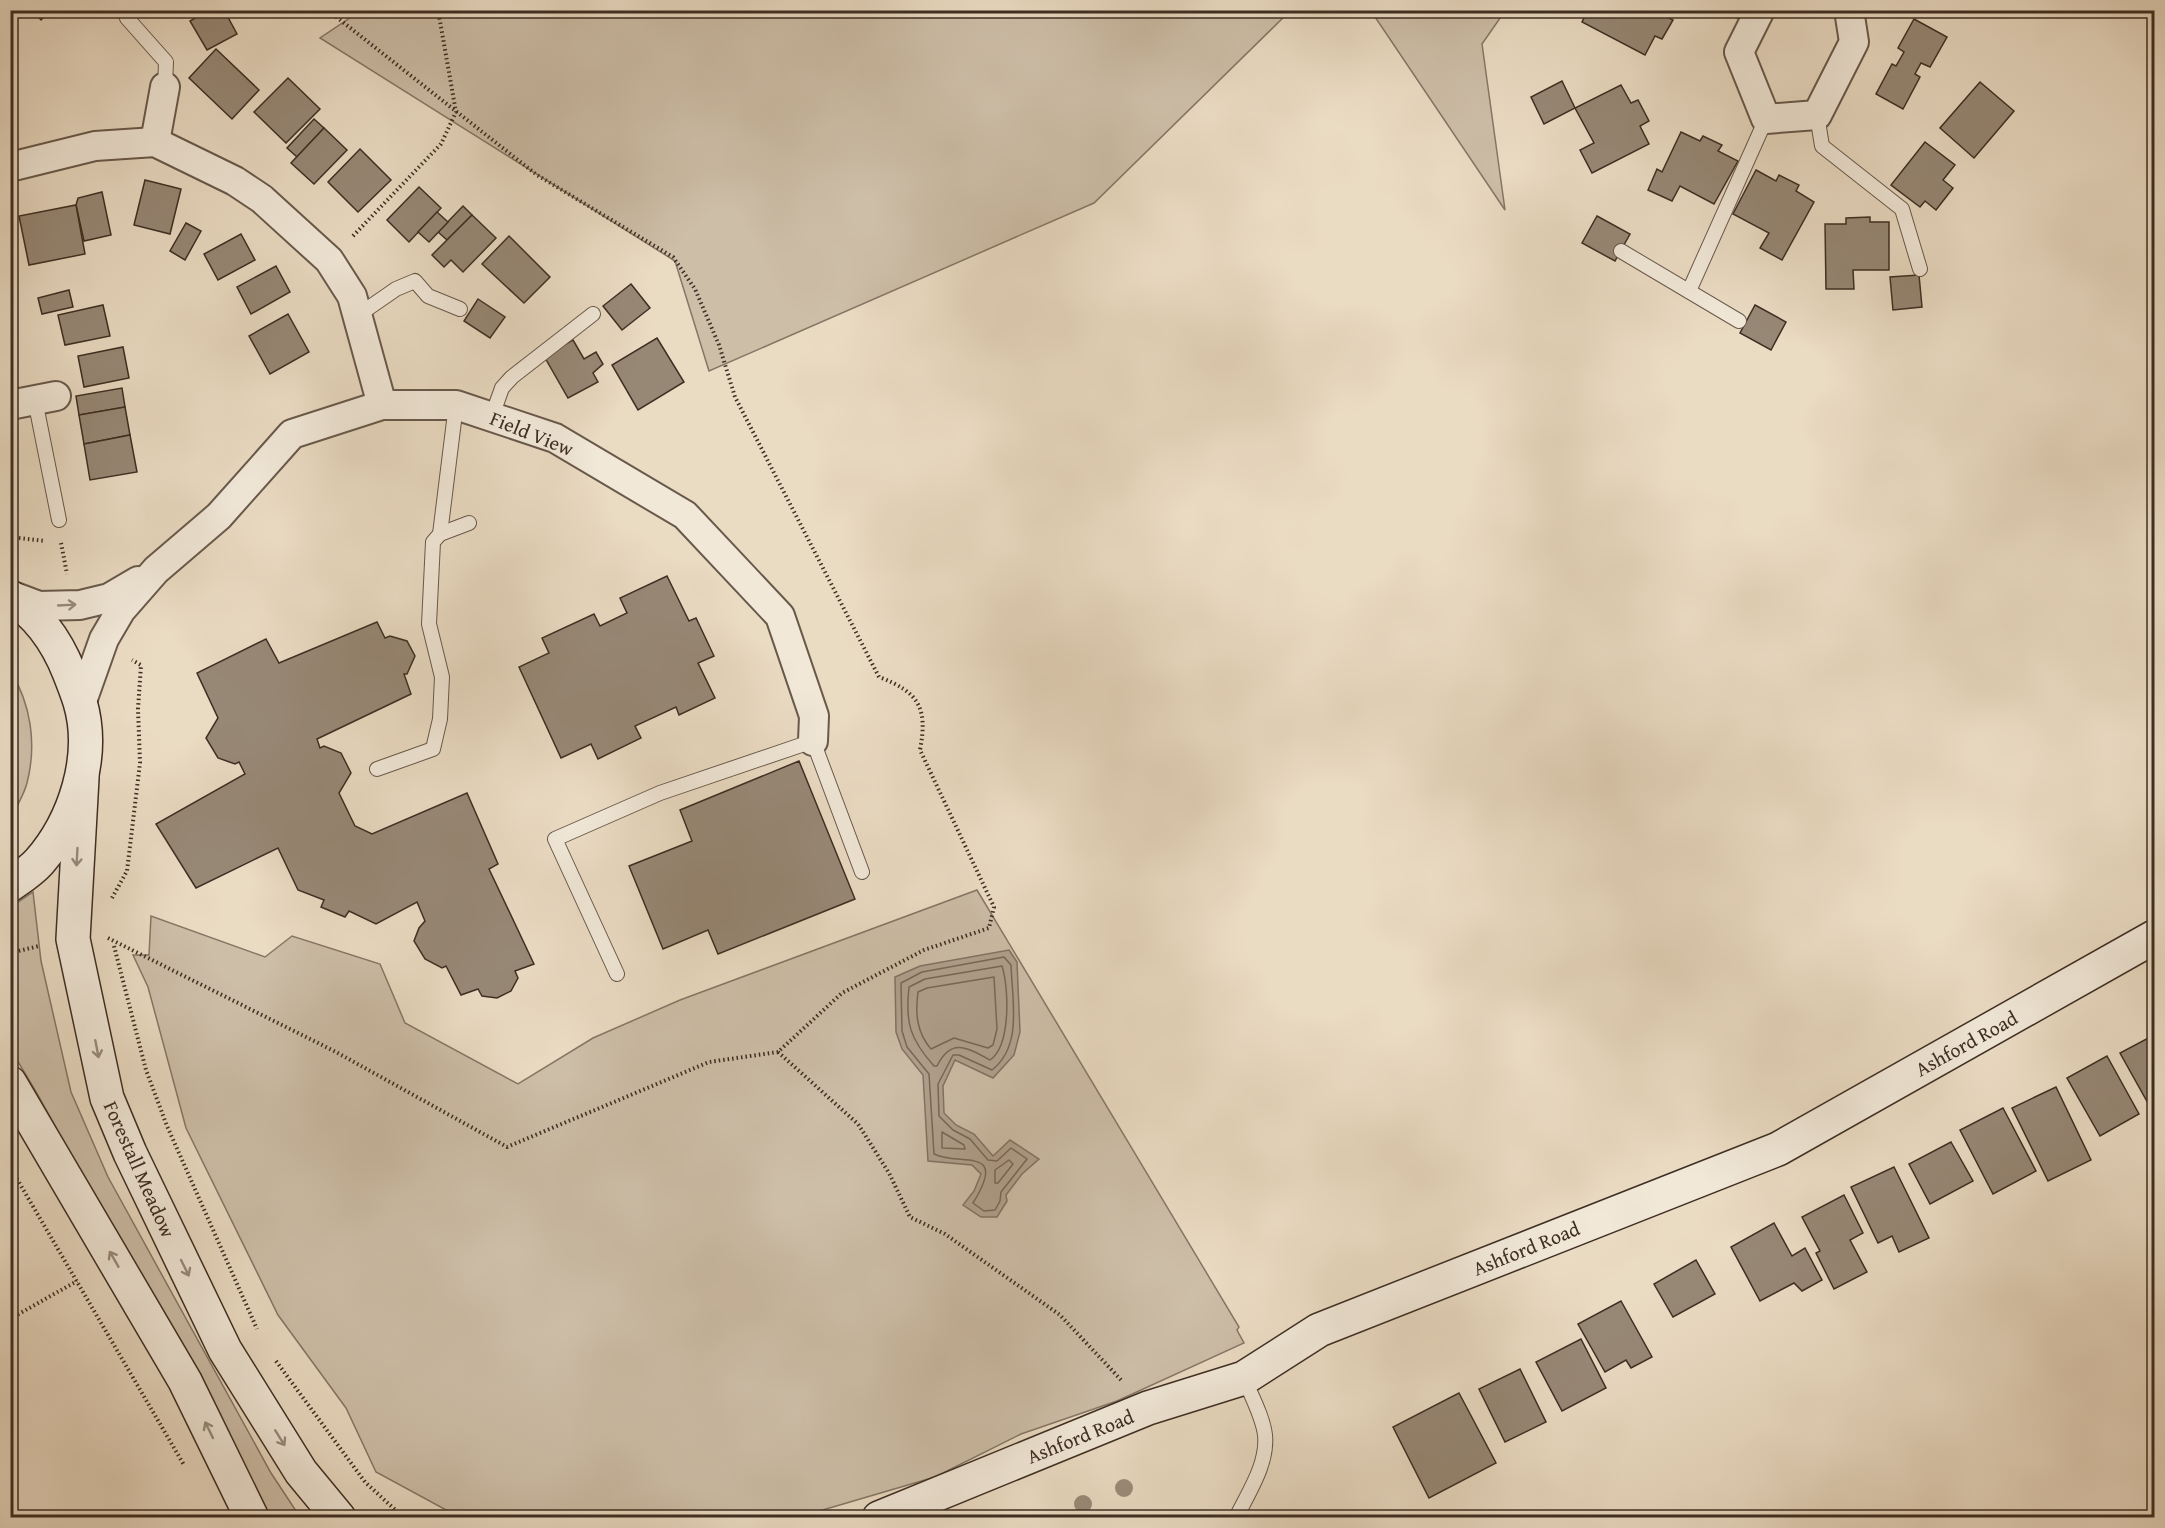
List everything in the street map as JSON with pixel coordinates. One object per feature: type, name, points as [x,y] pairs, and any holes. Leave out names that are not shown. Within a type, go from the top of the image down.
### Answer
[{"type":"street","points":[[1760,10],[1739,52],[1766,119],[1816,115],[1854,42],[1849,10]]},
{"type":"street","points":[[154,142],[165,87]]},
{"type":"street","points":[[10,167],[95,146],[154,142],[235,181],[262,199],[329,261],[352,296],[382,405]]},
{"type":"street","name":"Field View","points":[[81,704],[104,639],[121,610],[156,570],[219,516],[292,434],[382,405],[456,405],[555,438],[685,515],[780,616],[814,716],[813,741]]},
{"type":"street","name":"Field View","points":[[10,596],[39,606],[80,604],[110,598],[156,570]]},
{"type":"street","points":[[10,596],[35,617],[58,644],[81,704],[85,741],[82,778],[69,815],[58,837],[38,863],[10,885]]},
{"type":"street","name":"Forestall Meadow","points":[[82,778],[73,939],[107,1098],[130,1153],[225,1350],[302,1472],[339,1518]]},
{"type":"street","name":"Ashford Road","points":[[879,1518],[1148,1408],[1244,1378],[1319,1330],[1778,1149],[2154,938]]},
{"type":"street","points":[[10,1083],[185,1382],[252,1518]]},
{"type":"lane","points":[[125,10],[127,18],[166,62],[165,87]]},
{"type":"lane","points":[[1816,115],[1822,146],[1902,209],[1920,268]]},
{"type":"lane","points":[[1689,291],[1766,119]]},
{"type":"lane","points":[[1621,251],[1739,321]]},
{"type":"lane","points":[[357,316],[396,289],[415,281],[428,296],[460,309]]},
{"type":"lane","points":[[492,416],[502,388],[512,377],[593,314]]},
{"type":"lane","points":[[34,401],[59,520]]},
{"type":"lane","points":[[440,534],[456,405]]},
{"type":"lane","points":[[377,770],[433,748],[440,719],[442,677],[429,624],[433,542],[440,534],[469,523]]},
{"type":"lane","points":[[617,974],[555,839],[660,793],[813,741],[862,872]]},
{"type":"lane","points":[[1236,1518],[1258,1473],[1265,1450],[1265,1433],[1244,1378]]},
{"type":"path","points":[[329,261],[441,144],[455,115],[438,10]]},
{"type":"path","points":[[111,938],[336,1052],[507,1147],[709,1062],[777,1052],[842,993],[924,950],[989,928],[993,907],[920,750],[924,727],[919,702],[901,685],[879,677],[735,397],[718,345],[695,288],[673,257],[537,175],[455,115],[330,11]]},
{"type":"path","points":[[10,537],[61,543]]},
{"type":"path","points":[[110,901],[127,871],[140,763],[138,709],[141,665]]},
{"type":"path","points":[[111,928],[111,938],[146,1070],[202,1211],[259,1333]]},
{"type":"path","points":[[777,1052],[858,1125],[889,1173],[910,1217],[945,1234],[1060,1315],[1148,1408]]},
{"type":"path","points":[[10,1167],[184,1466]]},
{"type":"path","points":[[10,1319],[77,1281]]},
{"type":"path","points":[[271,1353],[365,1482],[404,1518]]},
{"type":"shaded area","points":[[360,11],[1290,11],[1094,203],[709,371],[675,261],[320,38]]},
{"type":"shaded area","points":[[1371,11],[1505,11],[1482,44],[1505,210]]},
{"type":"shaded area","points":[[10,670],[23,697],[32,739],[27,783],[11,818]]},
{"type":"shaded area","points":[[977,890],[1239,1327],[1237,1330],[1244,1343],[1117,1401],[1021,1434],[935,1477],[799,1517],[459,1517],[376,1472],[346,1408],[278,1315],[186,1128],[148,987],[133,955],[149,955],[151,916],[265,957],[292,936],[380,964],[405,1023],[518,1084],[593,1038],[680,1000]]},
{"type":"shaded area","points":[[33,892],[41,961],[71,1092],[108,1177],[271,1473],[300,1517],[271,1517],[11,1050],[11,907]]},
{"type":"water","points":[[1009,950],[1017,962],[1020,1032],[1014,1055],[993,1078],[955,1060],[943,1086],[944,1113],[956,1125],[974,1134],[993,1156],[1010,1140],[1039,1159],[1022,1174],[1006,1195],[1007,1201],[997,1217],[981,1217],[963,1205],[974,1191],[981,1174],[972,1165],[928,1161],[923,1075],[902,1049],[896,1032],[895,977],[920,966]]},
{"type":"building","points":[[10,10],[23,10],[10,21]]},
{"type":"building","points":[[32,10],[51,10],[41,20]]},
{"type":"building","points":[[209,10],[224,10],[237,34],[207,50],[190,21]]},
{"type":"building","points":[[1588,10],[1671,10],[1667,17],[1673,20],[1662,39],[1655,36],[1645,55],[1582,22]]},
{"type":"building","points":[[1722,10],[1753,10],[1747,23]]},
{"type":"building","points":[[1914,19],[1947,37],[1930,67],[1921,63],[1915,74],[1920,77],[1903,109],[1876,94],[1892,64],[1896,66],[1904,52],[1898,48]]},
{"type":"building","points":[[216,49],[259,90],[232,119],[189,78]]},
{"type":"building","points":[[288,78],[320,109],[286,143],[254,112]]},
{"type":"building","points":[[1562,81],[1575,108],[1544,124],[1531,97]]},
{"type":"building","points":[[1980,82],[2014,111],[1974,158],[1940,128]]},
{"type":"building","points":[[1621,85],[1631,103],[1638,100],[1649,121],[1640,126],[1649,144],[1592,173],[1580,150],[1594,143],[1575,108]]},
{"type":"building","points":[[314,119],[324,128],[297,157],[287,148]]},
{"type":"building","points":[[324,128],[347,150],[314,184],[291,163]]},
{"type":"building","points":[[1681,132],[1700,141],[1703,136],[1722,145],[1718,151],[1738,161],[1714,204],[1680,186],[1672,201],[1648,190],[1657,169],[1662,172]]},
{"type":"building","points":[[1925,142],[1955,165],[1943,180],[1953,188],[1936,210],[1925,201],[1920,207],[1891,185]]},
{"type":"building","points":[[360,149],[391,180],[358,212],[328,182]]},
{"type":"building","points":[[1756,170],[1776,181],[1779,175],[1799,185],[1796,191],[1814,202],[1782,260],[1760,248],[1769,233],[1733,214]]},
{"type":"building","points":[[145,180],[181,189],[170,234],[134,225]]},
{"type":"building","points":[[419,187],[441,208],[409,242],[387,220]]},
{"type":"building","points":[[102,192],[111,235],[84,241],[76,205],[78,198]]},
{"type":"building","points":[[76,205],[85,254],[29,265],[19,216]]},
{"type":"building","points":[[463,206],[472,215],[447,240],[438,232]]},
{"type":"building","points":[[437,212],[448,222],[429,242],[418,232]]},
{"type":"building","points":[[472,215],[496,238],[463,272],[451,260],[444,267],[432,255]]},
{"type":"building","points":[[1597,216],[1630,234],[1615,261],[1582,243]]},
{"type":"building","points":[[1870,217],[1870,222],[1889,222],[1889,270],[1853,270],[1854,289],[1826,289],[1825,224],[1846,224],[1846,218]]},
{"type":"building","points":[[186,223],[201,231],[185,260],[170,251]]},
{"type":"building","points":[[241,234],[255,260],[218,280],[204,254]]},
{"type":"building","points":[[509,236],[550,277],[524,303],[482,264]]},
{"type":"building","points":[[276,266],[290,292],[251,314],[237,287]]},
{"type":"building","points":[[1919,275],[1922,307],[1893,310],[1890,277]]},
{"type":"building","points":[[631,284],[650,308],[622,330],[603,306]]},
{"type":"building","points":[[69,290],[73,307],[42,314],[38,298]]},
{"type":"building","points":[[478,299],[505,317],[490,338],[464,321]]},
{"type":"building","points":[[103,305],[110,336],[65,345],[58,315]]},
{"type":"building","points":[[1755,305],[1786,322],[1771,350],[1740,333]]},
{"type":"building","points":[[288,314],[309,352],[270,374],[249,336]]},
{"type":"building","points":[[657,338],[684,382],[638,410],[612,365]]},
{"type":"building","points":[[573,340],[584,359],[596,352],[603,364],[593,373],[598,382],[568,398],[544,356]]},
{"type":"building","points":[[123,347],[129,378],[84,387],[78,356]]},
{"type":"building","points":[[122,388],[125,407],[79,415],[76,396]]},
{"type":"building","points":[[125,407],[130,435],[84,444],[79,415]]},
{"type":"building","points":[[130,435],[137,472],[90,480],[84,444]]},
{"type":"building","points":[[667,576],[689,621],[696,618],[714,656],[698,663],[715,698],[679,715],[676,707],[635,726],[641,738],[598,759],[591,744],[561,758],[519,667],[549,653],[542,638],[594,614],[600,626],[627,613],[620,598]]},
{"type":"building","points":[[377,622],[385,638],[390,636],[407,641],[415,656],[407,674],[404,674],[411,694],[317,739],[320,748],[324,746],[341,753],[351,773],[339,793],[355,826],[372,834],[467,793],[498,864],[489,869],[534,964],[515,971],[518,978],[511,991],[497,998],[482,996],[478,989],[461,995],[446,966],[442,968],[425,959],[414,941],[419,928],[425,921],[417,902],[376,924],[349,911],[345,917],[321,907],[324,900],[298,890],[278,848],[196,888],[156,824],[245,774],[239,762],[235,764],[218,758],[206,738],[218,718],[197,673],[266,639],[279,663]]},
{"type":"building","points":[[799,761],[855,899],[718,954],[708,930],[663,949],[629,866],[692,841],[680,810]]},
{"type":"building","points":[[2154,1035],[2154,1102],[2149,1105],[2120,1053]]},
{"type":"building","points":[[2107,1056],[2139,1114],[2100,1136],[2067,1078]]},
{"type":"building","points":[[2056,1087],[2091,1160],[2048,1181],[2012,1108]]},
{"type":"building","points":[[2003,1108],[2036,1171],[1993,1194],[1960,1130]]},
{"type":"building","points":[[1951,1142],[1973,1181],[1930,1204],[1909,1164]]},
{"type":"building","points":[[1894,1167],[1929,1238],[1899,1252],[1892,1236],[1878,1243],[1851,1187]]},
{"type":"building","points":[[1844,1195],[1863,1233],[1850,1240],[1867,1272],[1834,1289],[1816,1253],[1820,1251],[1802,1217]]},
{"type":"building","points":[[1774,1223],[1792,1256],[1805,1248],[1822,1280],[1802,1291],[1794,1283],[1760,1301],[1731,1247]]},
{"type":"building","points":[[1696,1260],[1715,1294],[1673,1317],[1654,1284]]},
{"type":"building","points":[[1621,1301],[1652,1357],[1631,1368],[1626,1360],[1605,1372],[1578,1324]]},
{"type":"building","points":[[1581,1339],[1606,1388],[1562,1411],[1536,1362]]},
{"type":"building","points":[[1520,1369],[1546,1422],[1505,1442],[1479,1389]]},
{"type":"building","points":[[1459,1393],[1496,1463],[1429,1498],[1393,1427]]}]
